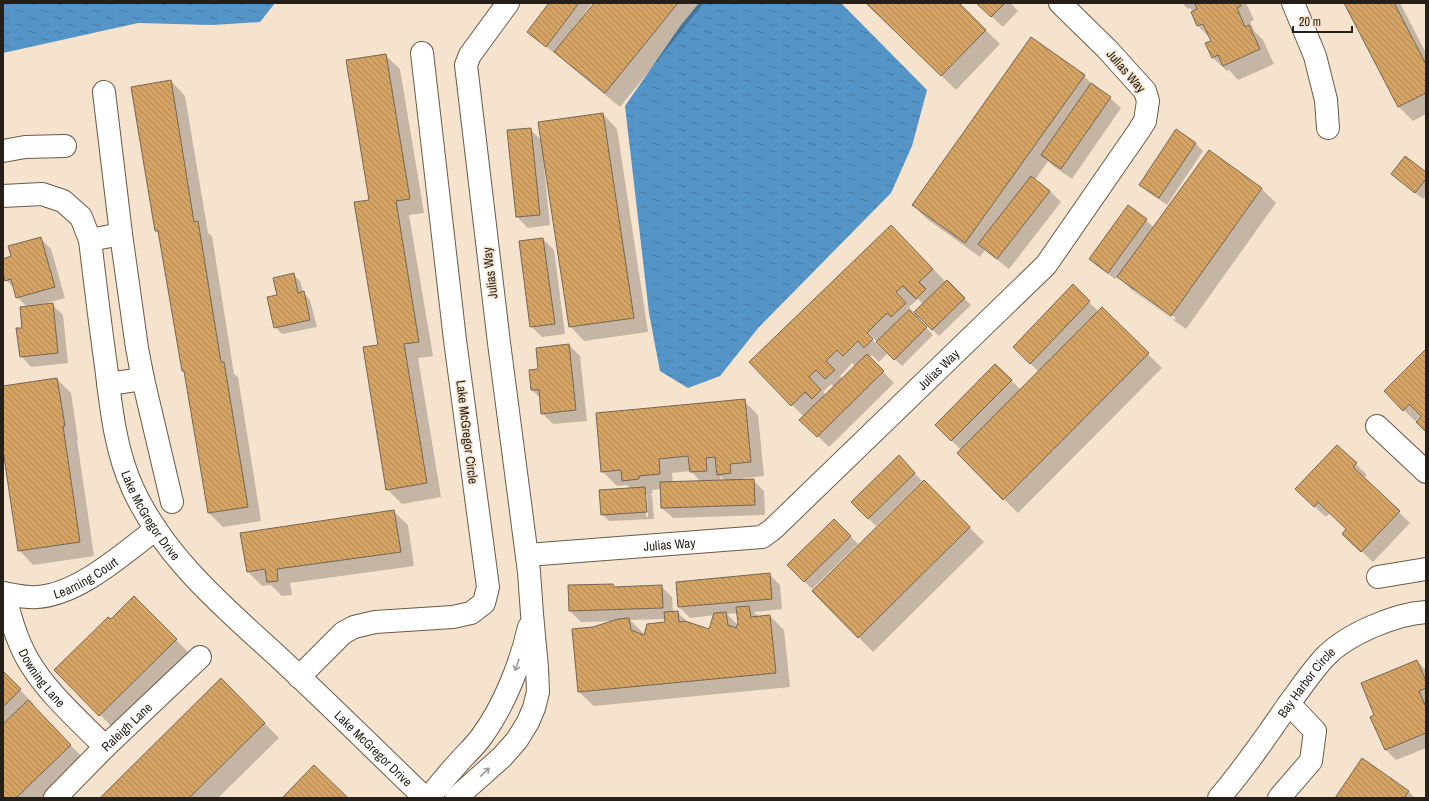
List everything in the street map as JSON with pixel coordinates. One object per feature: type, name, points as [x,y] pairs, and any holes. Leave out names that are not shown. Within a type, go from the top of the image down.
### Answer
[{"type":"street","name":"Julias Way","points":[[456,798],[502,757],[517,740],[528,722],[534,708],[538,692],[538,674],[527,555],[498,335],[466,65],[470,55],[508,3]]},
{"type":"street","name":"Julias Way","points":[[527,555],[762,537],[773,529],[1046,265],[1138,132],[1145,120],[1148,101],[1145,91],[1107,49],[1060,3]]},
{"type":"street","points":[[1293,3],[1316,56],[1326,100],[1328,128]]},
{"type":"street","name":"Lake McGregor Circle","points":[[299,677],[344,633],[354,627],[374,622],[453,617],[471,613],[484,603],[488,587],[455,340],[422,53]]},
{"type":"street","points":[[104,92],[121,234],[137,348],[172,502]]},
{"type":"street","points":[[3,152],[25,147],[65,146]]},
{"type":"street","name":"Lake McGregor Drive","points":[[3,196],[42,194],[64,201],[81,217],[90,240],[113,422],[124,468],[133,489],[168,547],[200,584],[425,798]]},
{"type":"street","points":[[90,240],[121,234]]},
{"type":"street","points":[[108,384],[143,379]]},
{"type":"street","points":[[1377,426],[1426,472]]},
{"type":"street","name":"Learning Court","points":[[3,593],[36,597],[59,593],[80,584],[156,529]]},
{"type":"street","points":[[1378,577],[1426,569]]},
{"type":"street","name":"Downing Lane","points":[[3,593],[18,640],[27,660],[39,678],[53,694],[105,747]]},
{"type":"street","name":"Bay Harbor Circle","points":[[1219,798],[1306,679],[1325,656],[1344,641],[1398,616],[1426,612]]},
{"type":"street","name":"Julias Way","points":[[428,798],[481,737],[494,719],[512,680],[526,638],[532,614]]},
{"type":"street","name":"Raleigh Lane","points":[[55,798],[105,747],[200,657]]},
{"type":"street","points":[[1279,798],[1311,761],[1315,731],[1289,704]]},
{"type":"water","points":[[3,3],[275,3],[260,22],[212,25],[138,23],[3,53]]},
{"type":"water","points":[[699,3],[841,3],[927,90],[912,146],[891,193],[759,327],[720,376],[688,388],[660,371],[649,313],[625,106],[681,25]]},
{"type":"building","points":[[549,3],[579,3],[546,47],[527,32]]},
{"type":"building","points":[[594,3],[678,3],[605,93],[554,52]]},
{"type":"building","points":[[866,3],[959,3],[986,30],[941,76]]},
{"type":"building","points":[[976,3],[1005,3],[991,17]]},
{"type":"building","points":[[1195,3],[1239,3],[1241,6],[1237,8],[1245,27],[1249,25],[1260,49],[1223,66],[1218,55],[1212,58],[1205,43],[1211,41],[1203,24],[1197,26],[1191,12],[1197,9]]},
{"type":"building","points":[[1344,3],[1394,3],[1426,64],[1426,93],[1398,107]]},
{"type":"building","points":[[1031,37],[1085,75],[965,243],[912,205]]},
{"type":"building","points":[[386,54],[410,199],[396,201],[419,342],[404,344],[427,483],[386,490],[363,347],[378,345],[354,202],[369,200],[346,60]]},
{"type":"building","points":[[171,80],[194,222],[198,221],[221,362],[224,362],[248,507],[208,513],[158,231],[155,231],[131,87]]},
{"type":"building","points":[[1091,83],[1111,97],[1061,169],[1041,155]]},
{"type":"building","points":[[603,113],[634,318],[569,327],[538,122]]},
{"type":"building","points":[[531,128],[540,215],[516,217],[507,130]]},
{"type":"building","points":[[1176,129],[1196,143],[1159,198],[1139,185]]},
{"type":"building","points":[[1209,150],[1262,188],[1171,316],[1117,277]]},
{"type":"building","points":[[1405,156],[1426,172],[1426,179],[1415,193],[1391,174]]},
{"type":"building","points":[[1031,176],[1050,191],[997,259],[978,244]]},
{"type":"building","points":[[1128,205],[1147,219],[1108,273],[1089,259]]},
{"type":"building","points":[[891,225],[933,269],[919,282],[926,289],[916,299],[903,286],[896,292],[906,303],[891,317],[887,313],[867,333],[873,339],[864,348],[858,341],[843,356],[837,350],[826,361],[835,370],[825,379],[816,370],[809,377],[821,390],[812,399],[805,392],[791,406],[749,362]]},
{"type":"building","points":[[41,237],[55,287],[16,298],[11,279],[5,281],[3,273],[3,259],[11,256],[8,246]]},
{"type":"building","points":[[543,238],[555,324],[530,327],[519,241]]},
{"type":"building","points":[[294,273],[298,293],[304,291],[310,320],[274,328],[267,297],[277,295],[273,278]]},
{"type":"building","points":[[947,280],[965,298],[932,330],[914,312]]},
{"type":"building","points":[[1073,284],[1090,301],[1030,364],[1013,347]]},
{"type":"building","points":[[53,303],[58,353],[20,357],[16,328],[22,328],[20,307]]},
{"type":"building","points":[[1102,307],[1149,353],[1003,500],[957,453]]},
{"type":"building","points":[[909,310],[927,327],[894,360],[876,342]]},
{"type":"building","points":[[569,344],[576,410],[541,414],[539,390],[531,390],[529,370],[538,369],[536,348]]},
{"type":"building","points":[[1426,349],[1426,432],[1416,422],[1421,416],[1409,404],[1403,411],[1384,391]]},
{"type":"building","points":[[867,354],[884,371],[817,437],[799,420]]},
{"type":"building","points":[[995,364],[1012,380],[951,441],[935,425]]},
{"type":"building","points":[[57,378],[65,426],[63,426],[80,542],[18,551],[3,450],[3,386]]},
{"type":"building","points":[[745,399],[751,462],[730,464],[731,473],[717,475],[715,457],[706,458],[707,471],[690,472],[688,456],[659,459],[660,474],[639,476],[639,479],[622,481],[621,470],[601,472],[596,413]]},
{"type":"building","points":[[1337,445],[1357,463],[1353,467],[1400,511],[1361,552],[1342,534],[1346,529],[1318,502],[1314,507],[1295,489]]},
{"type":"building","points":[[899,455],[915,473],[868,519],[851,502]]},
{"type":"building","points":[[754,479],[755,505],[661,508],[660,482]]},
{"type":"building","points":[[924,480],[970,527],[858,638],[812,591]]},
{"type":"building","points":[[645,487],[647,512],[601,515],[599,490]]},
{"type":"building","points":[[394,510],[401,552],[277,569],[278,581],[267,582],[265,569],[247,572],[240,533]]},
{"type":"building","points":[[834,519],[851,536],[804,582],[787,565]]},
{"type":"building","points":[[770,573],[772,599],[678,607],[676,582]]},
{"type":"building","points":[[613,584],[614,587],[662,585],[663,608],[569,611],[568,585]]},
{"type":"building","points":[[134,596],[177,639],[99,716],[54,670],[108,617],[111,619]]},
{"type":"building","points":[[749,606],[751,617],[770,615],[776,673],[578,692],[572,629],[593,627],[618,619],[629,618],[631,630],[644,635],[647,624],[665,622],[664,612],[678,611],[679,622],[685,621],[709,629],[714,613],[726,612],[728,625],[736,628],[738,623],[736,607]]},
{"type":"building","points":[[1417,660],[1426,681],[1426,688],[1419,691],[1426,707],[1426,733],[1385,750],[1370,717],[1374,715],[1361,683]]},
{"type":"building","points":[[3,671],[21,689],[3,707]]},
{"type":"building","points":[[221,678],[265,723],[189,798],[100,798]]},
{"type":"building","points":[[28,700],[71,745],[16,798],[3,798],[3,724]]},
{"type":"building","points":[[1362,758],[1409,791],[1404,798],[1335,798]]},
{"type":"building","points":[[314,765],[348,798],[282,798]]}]
